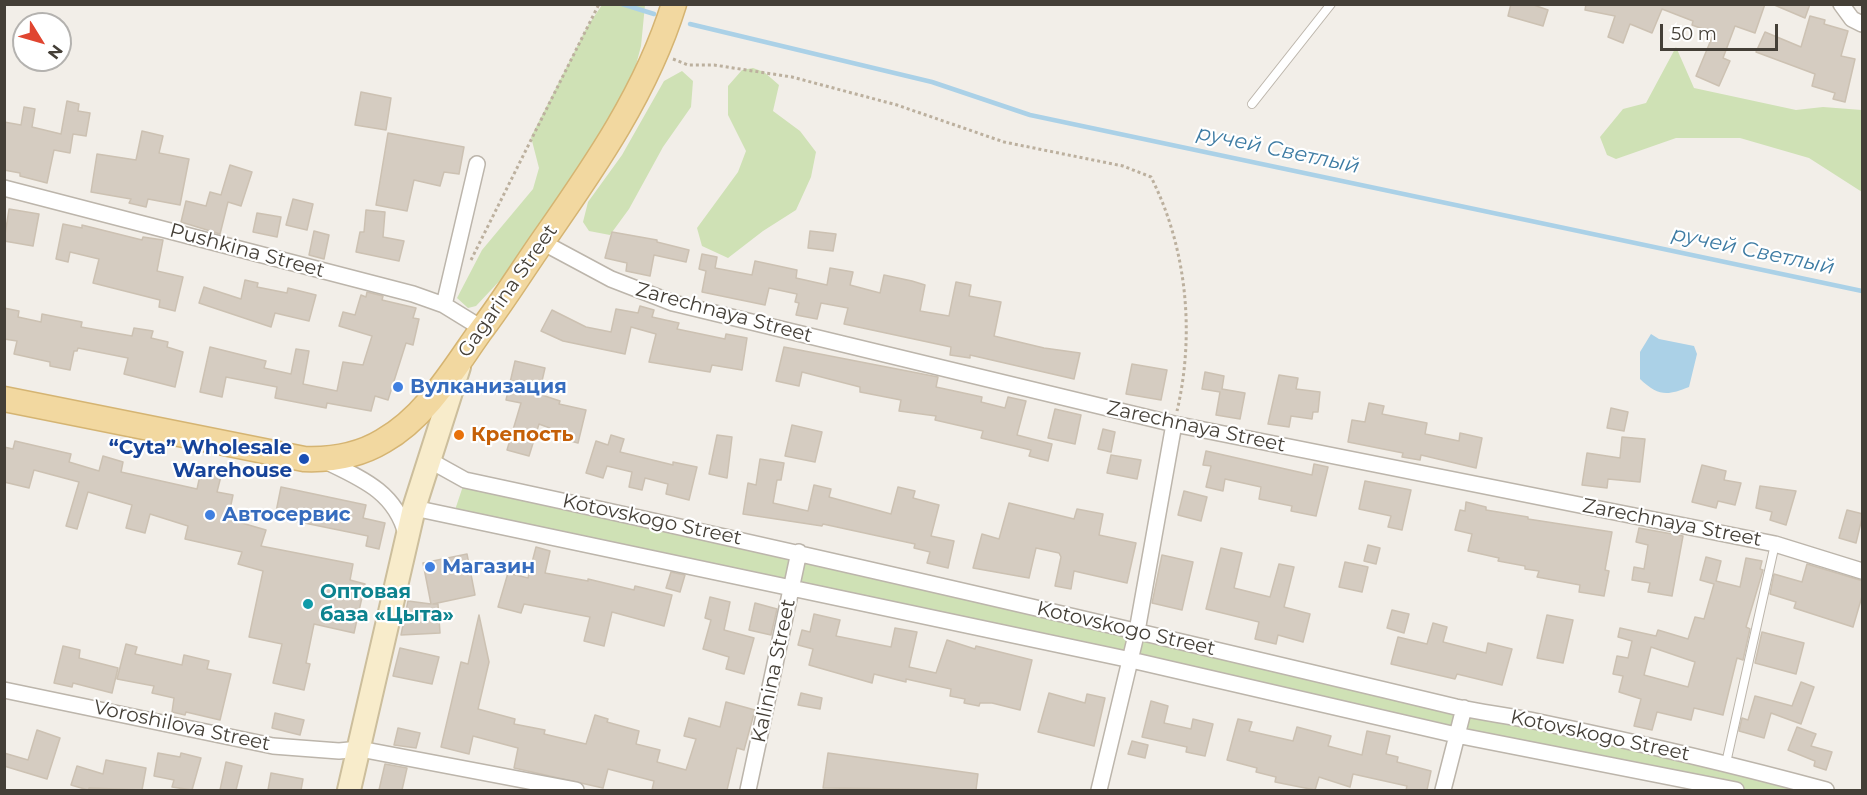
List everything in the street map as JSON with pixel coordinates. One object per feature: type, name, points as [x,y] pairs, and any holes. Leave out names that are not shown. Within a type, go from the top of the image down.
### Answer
[{"type":"main road","name":"Gagarina Street","points":[[4,399],[304,459],[321,460],[358,451],[382,442],[397,432],[442,387],[512,290],[628,110],[657,53],[674,4]]},
{"type":"street","points":[[1840,4],[1852,20],[1863,24]]},
{"type":"street","points":[[444,305],[477,164]]},
{"type":"street","name":"Pushkina Street","points":[[4,188],[413,294],[444,305],[483,328]]},
{"type":"street","name":"Zarechnaya Street","points":[[542,242],[611,279],[673,303],[1173,424],[1775,544],[1863,571]]},
{"type":"street","points":[[349,790],[416,501],[462,357]]},
{"type":"street","points":[[1099,790],[1137,631],[1173,424]]},
{"type":"street","points":[[321,460],[375,487],[388,497],[402,518],[407,537]]},
{"type":"street","name":"Kotovskogo Street","points":[[429,460],[465,480],[799,552],[955,591],[1464,708],[1726,763],[1826,790]]},
{"type":"street","name":"Kotovskogo Street","points":[[416,501],[792,589],[1131,660],[1456,735],[1736,790]]},
{"type":"street","name":"Kalinina Street","points":[[748,790],[799,552]]},
{"type":"street","name":"Voroshilova Street","points":[[4,690],[273,746],[339,751],[360,749]]},
{"type":"street","points":[[1443,790],[1464,708]]},
{"type":"street","points":[[360,749],[576,790]]},
{"type":"lane","points":[[1252,105],[1331,4]]},
{"type":"lane","points":[[1726,763],[1775,544]]},
{"type":"path","points":[[469,264],[599,4]]},
{"type":"path","points":[[657,53],[688,65],[714,64],[792,77],[897,105],[1004,142],[1123,166],[1151,177],[1165,205],[1186,303],[1186,373],[1173,424]]},
{"type":"green space","points":[[602,5],[645,5],[641,46],[631,84],[535,243],[476,306],[468,308],[457,298],[482,250],[533,189],[539,168],[531,137],[587,27]]},
{"type":"green space","points":[[1676,47],[1694,88],[1796,110],[1823,107],[1862,110],[1862,192],[1809,158],[1740,138],[1676,138],[1616,159],[1607,155],[1600,137],[1623,109],[1646,103]]},
{"type":"green space","points":[[753,68],[764,72],[779,85],[773,111],[800,131],[816,152],[811,177],[796,210],[763,231],[728,258],[702,246],[697,228],[738,172],[746,151],[728,115],[728,86],[742,70]]},
{"type":"green space","points":[[682,71],[693,81],[691,107],[663,147],[629,209],[610,235],[589,231],[583,222],[588,202],[622,155],[664,81]]},
{"type":"green space","points":[[465,480],[1826,790],[1728,790],[453,516]]},
{"type":"water","points":[[1651,334],[1659,339],[1694,346],[1697,354],[1689,387],[1663,393],[1652,389],[1640,379],[1640,352]]},
{"type":"building","points":[[1511,4],[1531,4],[1548,10],[1543,26],[1508,16]]},
{"type":"building","points":[[1586,4],[1765,4],[1755,33],[1735,26],[1723,58],[1730,61],[1719,86],[1696,76],[1713,35],[1711,32],[1692,25],[1693,21],[1662,9],[1652,33],[1630,24],[1623,43],[1608,37],[1615,16],[1585,10]]},
{"type":"building","points":[[1772,4],[1810,4],[1805,18]]},
{"type":"building","points":[[1810,16],[1825,20],[1824,24],[1848,31],[1841,56],[1855,59],[1845,102],[1833,99],[1835,93],[1812,86],[1815,74],[1756,52],[1765,32],[1801,47]]},
{"type":"building","points":[[361,92],[391,98],[386,130],[355,125]]},
{"type":"building","points":[[67,101],[79,104],[78,111],[90,113],[86,136],[73,134],[70,153],[54,150],[47,183],[4,170],[4,122],[21,125],[24,107],[35,109],[32,127],[61,134]]},
{"type":"building","points":[[142,131],[163,136],[159,153],[189,159],[180,205],[148,199],[146,207],[129,203],[131,199],[91,192],[97,154],[136,160]]},
{"type":"building","points":[[388,133],[464,147],[459,174],[444,172],[440,186],[414,180],[407,211],[376,205]]},
{"type":"building","points":[[230,165],[252,172],[241,206],[228,202],[220,234],[181,222],[186,201],[206,206],[210,192],[221,195]]},
{"type":"building","points":[[293,199],[313,204],[307,230],[286,225]]},
{"type":"building","points":[[9,209],[39,214],[33,246],[4,241]]},
{"type":"building","points":[[366,210],[385,212],[383,237],[404,241],[399,261],[356,252],[360,232],[364,232]]},
{"type":"building","points":[[257,213],[281,217],[277,237],[253,232]]},
{"type":"building","points":[[63,224],[82,228],[82,225],[142,240],[143,237],[163,240],[157,271],[183,277],[175,311],[159,307],[160,300],[93,283],[99,259],[70,252],[68,262],[56,259]]},
{"type":"building","points":[[314,231],[329,235],[324,259],[309,255]]},
{"type":"building","points":[[810,231],[836,234],[833,251],[808,248]]},
{"type":"building","points":[[612,232],[657,240],[657,242],[689,250],[686,262],[654,255],[650,276],[626,271],[627,263],[605,258]]},
{"type":"building","points":[[702,254],[717,257],[715,268],[752,275],[755,261],[797,270],[796,278],[827,285],[830,268],[853,272],[850,285],[880,293],[884,275],[912,281],[925,285],[920,311],[949,316],[956,282],[971,285],[969,296],[1001,302],[994,336],[1044,348],[1080,353],[1074,379],[970,355],[970,358],[950,355],[951,347],[844,324],[848,308],[821,303],[817,319],[796,315],[799,303],[795,302],[797,294],[769,288],[765,305],[702,292],[706,271],[699,269]]},
{"type":"building","points":[[245,280],[258,283],[257,287],[287,293],[288,288],[316,295],[309,321],[275,313],[271,327],[199,303],[204,287],[241,299]]},
{"type":"building","points":[[367,292],[383,296],[382,300],[416,308],[413,318],[419,319],[413,345],[406,343],[388,400],[375,396],[371,411],[327,403],[326,408],[275,398],[277,387],[226,377],[222,397],[200,392],[210,347],[266,361],[264,368],[291,374],[296,349],[309,351],[303,384],[337,391],[343,362],[363,365],[372,336],[339,326],[343,312],[355,315],[361,295],[366,297]]},
{"type":"building","points":[[640,306],[654,310],[652,317],[679,323],[677,329],[725,339],[726,334],[747,338],[742,370],[712,365],[710,372],[649,362],[656,334],[631,327],[625,354],[563,341],[541,331],[552,310],[586,327],[611,332],[616,309],[638,313]]},
{"type":"building","points":[[4,308],[19,311],[18,317],[41,322],[42,314],[82,322],[81,327],[132,336],[134,328],[153,331],[151,338],[168,342],[167,347],[183,352],[175,387],[124,374],[128,358],[78,348],[74,351],[70,370],[50,366],[50,362],[14,354],[17,341],[4,339]]},
{"type":"building","points":[[784,347],[938,377],[936,387],[982,397],[981,402],[1005,408],[1008,397],[1026,401],[1017,435],[1052,444],[1048,461],[1029,456],[1031,450],[981,438],[983,431],[935,420],[936,416],[899,411],[901,400],[860,392],[860,387],[802,372],[799,386],[776,381]]},
{"type":"building","points":[[515,361],[545,368],[539,394],[560,401],[559,404],[586,410],[578,443],[559,438],[560,432],[539,424],[529,456],[507,450],[521,403],[506,400]]},
{"type":"building","points":[[1132,364],[1167,370],[1161,400],[1126,394]]},
{"type":"building","points":[[1205,372],[1224,376],[1222,389],[1245,393],[1240,419],[1216,415],[1220,392],[1202,389]]},
{"type":"building","points":[[1279,375],[1298,378],[1296,389],[1320,392],[1318,412],[1313,412],[1312,419],[1291,416],[1289,427],[1268,424]]},
{"type":"building","points":[[1369,403],[1384,406],[1382,414],[1427,423],[1425,434],[1459,441],[1460,433],[1482,438],[1476,468],[1421,455],[1420,460],[1402,457],[1403,453],[1348,442],[1352,420],[1365,422]]},
{"type":"building","points":[[1611,408],[1628,412],[1624,431],[1607,428]]},
{"type":"building","points":[[1055,409],[1081,415],[1075,444],[1048,438]]},
{"type":"building","points":[[792,425],[822,432],[815,462],[785,456]]},
{"type":"building","points":[[1103,429],[1115,432],[1111,452],[1098,449]]},
{"type":"building","points":[[611,435],[624,439],[620,452],[673,465],[673,462],[697,467],[689,500],[666,494],[668,484],[645,478],[642,490],[629,487],[632,472],[607,466],[603,478],[586,473],[596,441],[608,445]]},
{"type":"building","points":[[717,435],[732,437],[727,478],[709,474]]},
{"type":"building","points":[[1622,437],[1645,439],[1640,482],[1608,479],[1607,488],[1582,485],[1587,453],[1620,458]]},
{"type":"building","points":[[15,441],[71,454],[69,462],[99,471],[103,456],[123,462],[121,472],[197,489],[201,471],[221,476],[217,492],[233,495],[228,519],[266,530],[261,546],[353,564],[350,580],[365,584],[354,633],[314,624],[306,663],[310,664],[304,690],[273,683],[282,644],[249,637],[263,571],[238,564],[242,552],[185,539],[188,526],[150,514],[145,533],[126,528],[132,505],[88,492],[77,529],[66,526],[79,482],[34,470],[29,488],[4,482],[4,447],[13,449]]},
{"type":"building","points":[[1206,451],[1312,475],[1314,464],[1328,467],[1316,516],[1291,511],[1292,506],[1259,499],[1261,487],[1225,479],[1223,491],[1206,487],[1211,466],[1203,465]]},
{"type":"building","points":[[1111,455],[1141,460],[1137,479],[1107,473]]},
{"type":"building","points":[[760,459],[784,463],[781,480],[777,480],[773,503],[808,511],[814,485],[831,489],[829,497],[891,514],[898,487],[915,491],[913,498],[939,505],[931,536],[954,541],[948,568],[927,563],[930,552],[914,548],[915,544],[823,524],[822,526],[743,514],[748,483],[756,485]]},
{"type":"building","points":[[1702,465],[1726,471],[1724,480],[1741,483],[1735,505],[1718,501],[1716,508],[1692,502]]},
{"type":"building","points":[[1365,481],[1411,490],[1402,530],[1388,527],[1391,516],[1359,509]]},
{"type":"building","points":[[1760,486],[1796,491],[1786,525],[1770,520],[1772,512],[1756,508]]},
{"type":"building","points":[[281,487],[366,505],[363,518],[385,523],[379,549],[366,546],[368,536],[275,517]]},
{"type":"building","points":[[1184,491],[1207,497],[1201,521],[1178,515]]},
{"type":"building","points":[[1466,502],[1486,507],[1486,510],[1528,517],[1528,519],[1612,532],[1605,570],[1609,571],[1604,596],[1579,592],[1580,585],[1537,577],[1539,571],[1525,569],[1525,566],[1498,561],[1499,558],[1468,551],[1472,534],[1455,530],[1460,510],[1465,511]]},
{"type":"building","points":[[1009,503],[1074,519],[1077,509],[1103,514],[1099,535],[1136,543],[1127,583],[1074,571],[1071,589],[1055,586],[1061,557],[1059,553],[1036,548],[1029,578],[973,568],[982,534],[999,539]]},
{"type":"building","points":[[1847,510],[1863,514],[1856,543],[1839,538]]},
{"type":"building","points":[[1639,528],[1683,536],[1672,596],[1648,592],[1650,583],[1632,580],[1634,567],[1644,569],[1648,545],[1636,542]]},
{"type":"building","points":[[1368,545],[1380,548],[1376,564],[1364,561]]},
{"type":"building","points":[[536,547],[550,551],[545,573],[588,581],[588,579],[634,590],[635,586],[672,595],[664,626],[612,612],[604,646],[584,641],[590,617],[524,604],[521,613],[498,607],[508,573],[528,578]]},
{"type":"building","points":[[1221,548],[1242,553],[1234,588],[1270,597],[1279,564],[1294,567],[1284,607],[1310,614],[1303,642],[1278,635],[1276,644],[1255,639],[1259,622],[1206,609]]},
{"type":"building","points":[[467,554],[475,595],[433,604],[438,604],[440,633],[401,635],[408,601],[431,604],[423,563]]},
{"type":"building","points":[[1162,555],[1193,562],[1182,610],[1152,603]]},
{"type":"building","points":[[1706,557],[1721,561],[1716,581],[1740,587],[1746,558],[1762,561],[1760,569],[1763,570],[1746,627],[1750,629],[1743,660],[1737,658],[1723,715],[1694,708],[1691,720],[1657,712],[1652,730],[1634,726],[1641,699],[1619,692],[1623,676],[1613,674],[1617,656],[1628,658],[1632,641],[1618,637],[1620,628],[1656,636],[1658,630],[1688,639],[1695,617],[1704,619],[1714,584],[1700,580]],"holes":[[[1651,647],[1695,662],[1688,687],[1644,675]]]},
{"type":"building","points":[[1345,562],[1368,567],[1362,592],[1339,587]]},
{"type":"building","points":[[1807,564],[1863,581],[1863,593],[1853,627],[1794,608],[1796,602],[1770,594],[1774,574],[1802,582]]},
{"type":"building","points":[[671,572],[685,575],[680,592],[666,588]]},
{"type":"building","points":[[710,597],[730,602],[724,630],[754,638],[744,674],[726,669],[729,657],[703,649],[711,620],[705,618]]},
{"type":"building","points":[[755,603],[777,609],[771,635],[749,630]]},
{"type":"building","points":[[1392,610],[1409,614],[1404,633],[1387,628]]},
{"type":"building","points":[[814,614],[840,620],[836,636],[891,647],[895,628],[917,632],[909,667],[936,673],[947,640],[975,649],[976,646],[1032,660],[1020,710],[992,703],[980,703],[979,706],[964,703],[965,699],[950,696],[951,689],[906,679],[906,682],[874,674],[872,683],[809,665],[813,649],[798,645],[802,630],[810,632]]},
{"type":"building","points":[[479,615],[489,662],[478,709],[515,719],[514,724],[545,730],[544,734],[586,744],[595,715],[608,719],[607,722],[639,731],[636,744],[660,750],[657,762],[686,770],[696,739],[684,736],[689,718],[720,727],[726,702],[755,710],[744,750],[737,748],[727,790],[652,790],[654,781],[608,769],[603,788],[514,768],[518,748],[473,736],[469,754],[441,747],[461,662],[468,664]]},
{"type":"building","points":[[1547,615],[1573,620],[1563,663],[1537,658]]},
{"type":"building","points":[[1433,623],[1447,627],[1443,642],[1486,653],[1488,643],[1512,649],[1502,685],[1457,674],[1455,679],[1391,664],[1398,637],[1427,644]]},
{"type":"building","points":[[1762,632],[1804,643],[1796,674],[1755,663]]},
{"type":"building","points":[[126,644],[137,647],[135,654],[182,665],[184,655],[209,661],[207,669],[231,674],[220,720],[186,712],[185,715],[172,712],[174,698],[152,693],[154,686],[117,679]]},
{"type":"building","points":[[63,646],[80,650],[79,658],[118,668],[112,693],[73,683],[72,687],[54,683]]},
{"type":"building","points":[[400,648],[439,657],[432,684],[393,676]]},
{"type":"building","points":[[1801,682],[1814,687],[1801,724],[1771,713],[1764,738],[1739,731],[1742,718],[1748,720],[1755,696],[1792,706]]},
{"type":"building","points":[[801,693],[822,698],[820,709],[798,705]]},
{"type":"building","points":[[1049,693],[1085,703],[1087,694],[1105,698],[1094,746],[1038,732]]},
{"type":"building","points":[[1151,701],[1168,706],[1164,723],[1191,729],[1193,719],[1213,724],[1205,756],[1186,752],[1187,747],[1142,737]]},
{"type":"building","points":[[275,713],[304,720],[300,735],[272,728]]},
{"type":"building","points":[[1238,719],[1252,722],[1249,731],[1293,741],[1297,727],[1331,736],[1328,746],[1362,755],[1367,731],[1390,736],[1386,754],[1398,757],[1397,762],[1431,771],[1427,790],[1406,790],[1407,786],[1353,774],[1350,787],[1319,777],[1315,790],[1275,782],[1276,777],[1256,772],[1257,768],[1227,760]]},
{"type":"building","points":[[1797,727],[1816,734],[1811,746],[1832,752],[1826,770],[1814,766],[1815,761],[1788,750]]},
{"type":"building","points":[[398,728],[420,733],[416,748],[394,745]]},
{"type":"building","points":[[37,730],[60,738],[47,779],[4,766],[4,753],[28,760]]},
{"type":"building","points":[[1132,741],[1148,745],[1145,758],[1128,754]]},
{"type":"building","points":[[158,753],[180,757],[181,753],[201,758],[192,790],[172,787],[174,780],[154,776]]},
{"type":"building","points":[[828,753],[978,774],[976,790],[823,788]]},
{"type":"building","points":[[106,760],[146,768],[142,790],[89,788],[88,790],[71,785],[77,766],[103,774]]},
{"type":"building","points":[[226,762],[242,766],[236,790],[220,790]]},
{"type":"building","points":[[385,764],[407,768],[402,790],[379,790]]},
{"type":"building","points":[[271,773],[303,779],[301,790],[268,790]]},
{"type":"waterway","name":"ручей Светлый","points":[[622,4],[654,14]]},
{"type":"waterway","name":"ручей Светлый","points":[[690,24],[932,82],[1030,115],[1862,291]]},
{"type":"place","name":"Вулканизация","points":[[398,387]]},
{"type":"place","name":"Крепость","points":[[459,435]]},
{"type":"place","name":"“Cyta” Wholesale Warehouse","points":[[304,459]]},
{"type":"place","name":"Автосервис","points":[[210,515]]},
{"type":"place","name":"Магазин","points":[[430,567]]},
{"type":"place","name":"Оптовая база «Цыта»","points":[[308,604]]}]
